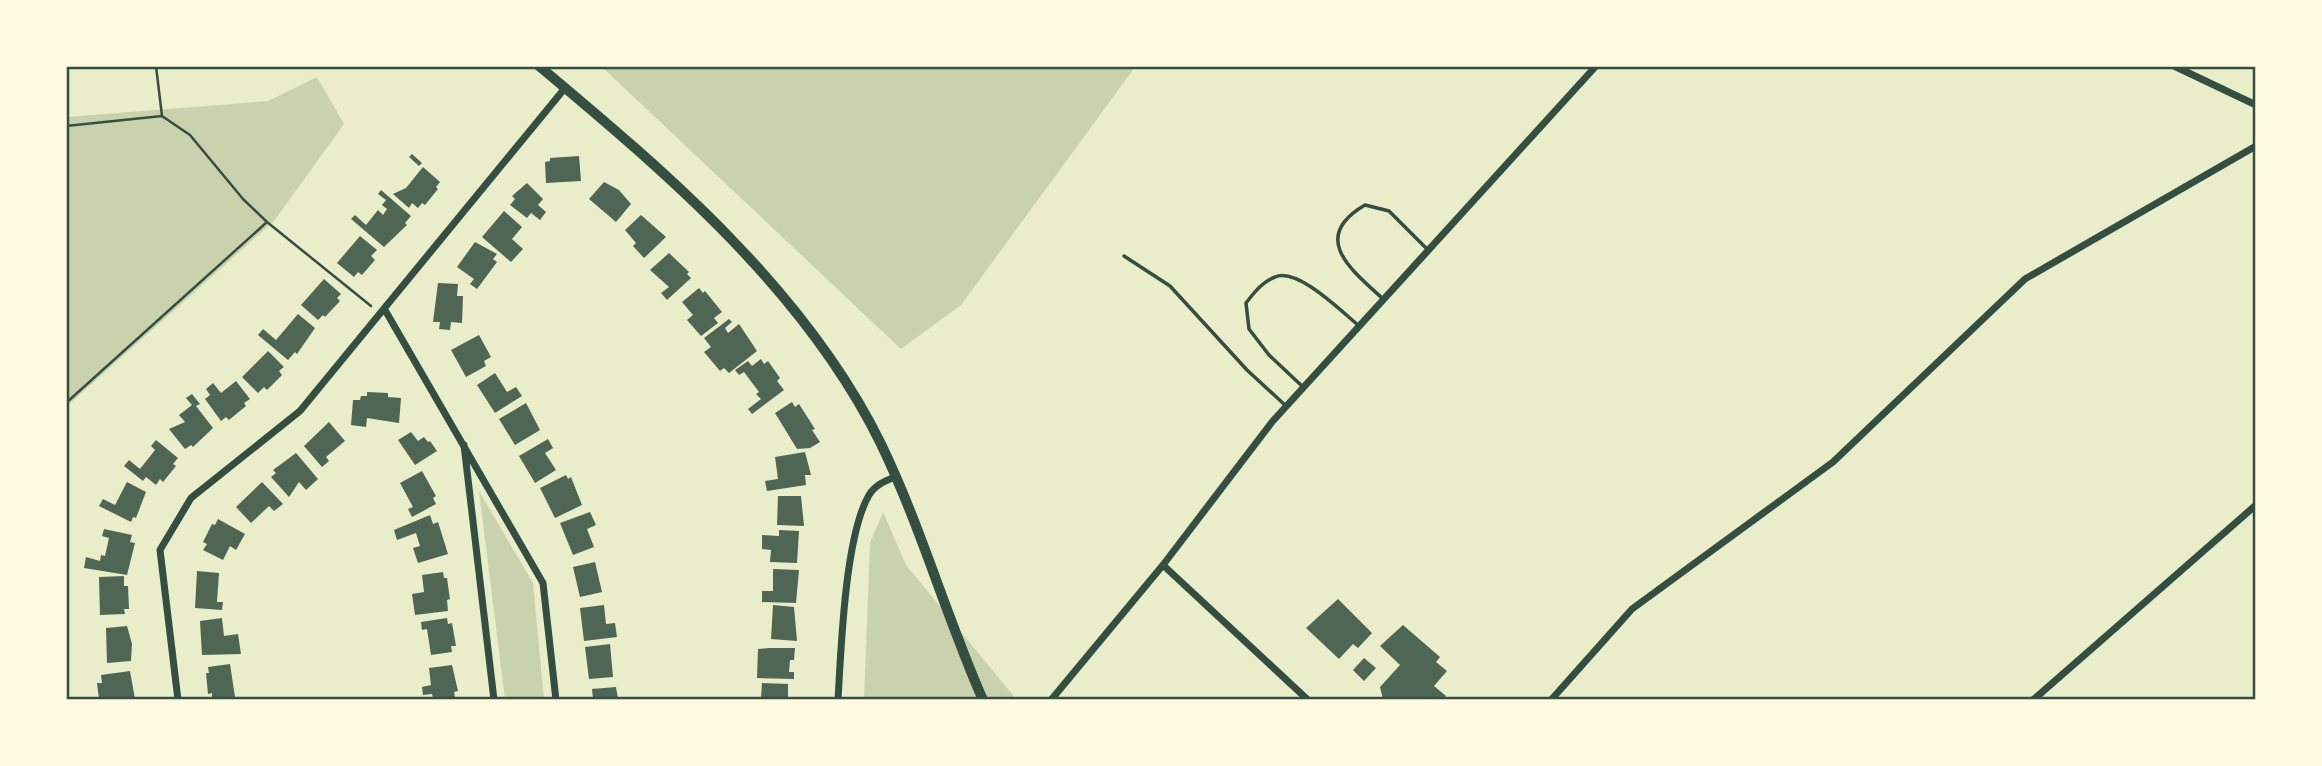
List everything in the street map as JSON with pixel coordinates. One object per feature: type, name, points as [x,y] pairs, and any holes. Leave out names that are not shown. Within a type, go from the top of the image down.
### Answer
[{"type":"main road","points":[[539,66],[680,189],[794,311],[860,406],[895,477],[983,699]]},
{"type":"street","points":[[1051,699],[1163,565],[1286,406],[1596,66]]},
{"type":"street","points":[[2174,66],[2256,105]]},
{"type":"street","points":[[178,699],[160,550],[191,498],[299,411],[383,313],[565,88]]},
{"type":"street","points":[[1551,699],[1632,609],[1833,462],[2025,279],[2256,146]]},
{"type":"street","points":[[383,313],[463,441],[543,583],[556,699]]},
{"type":"street","points":[[463,441],[494,699]]},
{"type":"street","points":[[838,699],[856,530],[869,495],[877,486],[895,477]]},
{"type":"street","points":[[2033,699],[2256,505]]},
{"type":"street","points":[[1163,565],[1308,699]]},
{"type":"lane","points":[[1384,299],[1352,271],[1338,249],[1338,228],[1349,214],[1364,205],[1389,211],[1428,250]]},
{"type":"lane","points":[[1124,257],[1170,286],[1247,370],[1286,406]]},
{"type":"lane","points":[[1303,387],[1269,355],[1249,329],[1246,303],[1259,287],[1276,275],[1292,275],[1360,326]]},
{"type":"path","points":[[156,66],[162,116]]},
{"type":"path","points":[[66,126],[162,116],[190,135],[243,200],[267,222],[383,313]]},
{"type":"path","points":[[66,403],[267,222]]},
{"type":"green space","points":[[602,67],[1135,67],[961,305],[901,349]]},
{"type":"green space","points":[[317,77],[344,124],[274,221],[67,406],[67,117],[268,101]]},
{"type":"green space","points":[[479,491],[533,583],[544,699],[505,699]]},
{"type":"green space","points":[[883,512],[906,565],[1016,699],[864,700],[870,543]]},
{"type":"building","points":[[412,154],[422,163],[419,166],[409,157]]},
{"type":"building","points":[[579,156],[581,181],[546,183],[545,162],[550,161],[550,158]]},
{"type":"building","points":[[423,167],[440,182],[436,187],[438,189],[425,205],[422,203],[418,208],[412,203],[409,208],[393,194],[406,188]]},
{"type":"building","points":[[604,182],[619,190],[631,204],[616,222],[589,199]]},
{"type":"building","points":[[527,183],[543,199],[538,205],[546,212],[540,220],[531,213],[527,218],[510,205],[515,199],[512,196]]},
{"type":"building","points":[[381,190],[411,216],[405,223],[407,225],[384,247],[351,219],[355,215],[366,225],[378,210],[383,215],[387,209],[382,205],[386,200],[378,194]]},
{"type":"building","points":[[504,211],[522,227],[512,239],[523,249],[511,262],[482,237]]},
{"type":"building","points":[[641,215],[666,237],[644,258],[633,246],[636,243],[625,230]]},
{"type":"building","points":[[360,236],[377,250],[371,256],[375,260],[362,275],[358,272],[354,277],[337,263]]},
{"type":"building","points":[[475,242],[497,254],[493,259],[497,262],[477,289],[470,284],[474,279],[457,267]]},
{"type":"building","points":[[669,253],[689,272],[687,274],[691,278],[667,300],[661,293],[669,287],[650,270]]},
{"type":"building","points":[[324,279],[341,294],[337,298],[340,301],[325,317],[323,315],[318,320],[301,305]]},
{"type":"building","points":[[438,283],[458,284],[457,296],[463,296],[462,323],[451,322],[450,330],[439,329],[440,322],[433,322]]},
{"type":"building","points":[[699,288],[703,293],[705,291],[722,312],[714,318],[718,323],[701,336],[687,320],[693,315],[682,302]]},
{"type":"building","points":[[298,314],[315,328],[297,354],[295,352],[288,360],[258,335],[263,329],[276,340]]},
{"type":"building","points":[[729,319],[732,322],[725,328],[728,333],[739,324],[757,351],[729,373],[724,368],[720,371],[704,352],[711,347],[704,338]]},
{"type":"building","points":[[479,335],[491,357],[484,361],[486,366],[466,377],[451,350]]},
{"type":"building","points":[[268,351],[284,367],[279,371],[282,375],[267,390],[264,387],[258,393],[242,377]]},
{"type":"building","points":[[761,359],[764,364],[768,361],[780,378],[777,381],[784,390],[752,414],[748,409],[761,399],[756,394],[759,392],[744,372],[739,375],[735,370],[748,361],[752,366]]},
{"type":"building","points":[[495,373],[507,392],[516,387],[522,396],[495,413],[477,385]]},
{"type":"building","points":[[236,381],[250,399],[244,403],[246,406],[229,420],[226,417],[221,421],[205,399],[210,395],[206,389],[213,383],[221,393]]},
{"type":"building","points":[[367,392],[388,393],[388,397],[401,398],[399,423],[367,418],[366,427],[351,425],[353,400],[367,396]]},
{"type":"building","points":[[192,394],[200,404],[196,406],[213,428],[193,447],[191,445],[185,449],[169,429],[185,422],[179,415],[192,405],[186,398]]},
{"type":"building","points":[[792,402],[795,407],[799,404],[815,429],[812,430],[820,442],[810,448],[797,449],[775,413]]},
{"type":"building","points":[[526,403],[540,430],[515,445],[499,419]]},
{"type":"building","points":[[329,422],[345,441],[326,457],[329,461],[322,467],[304,446]]},
{"type":"building","points":[[411,432],[418,441],[424,437],[430,441],[437,451],[415,465],[398,440]]},
{"type":"building","points":[[548,439],[553,448],[545,453],[556,470],[535,483],[519,456]]},
{"type":"building","points":[[156,440],[178,458],[173,464],[176,466],[163,482],[160,479],[156,485],[146,477],[143,481],[124,466],[129,460],[140,469],[155,450],[151,446]]},
{"type":"building","points":[[805,452],[811,475],[805,475],[806,485],[767,491],[765,481],[778,479],[775,457]]},
{"type":"building","points":[[296,453],[318,479],[306,490],[299,482],[289,497],[271,477],[276,473],[273,470]]},
{"type":"building","points":[[422,471],[436,496],[433,498],[436,504],[412,517],[408,509],[413,507],[400,483]]},
{"type":"building","points":[[566,475],[568,479],[571,477],[582,505],[555,518],[540,488]]},
{"type":"building","points":[[127,482],[146,492],[136,518],[133,517],[131,522],[99,506],[103,499],[115,505]]},
{"type":"building","points":[[262,482],[283,504],[274,511],[269,506],[251,523],[236,507]]},
{"type":"building","points":[[778,496],[801,496],[804,526],[777,525]]},
{"type":"building","points":[[590,512],[596,525],[587,529],[594,547],[573,555],[560,523]]},
{"type":"building","points":[[430,515],[433,524],[438,522],[448,554],[418,563],[413,548],[420,546],[416,533],[397,540],[394,530]]},
{"type":"building","points":[[218,519],[245,534],[236,550],[230,546],[223,560],[203,550],[207,544],[203,542],[212,524],[215,525]]},
{"type":"building","points":[[104,529],[132,535],[130,542],[135,543],[127,575],[84,568],[86,557],[100,561],[101,555],[105,556],[109,538],[102,536]]},
{"type":"building","points":[[779,530],[799,531],[797,563],[770,562],[771,550],[762,549],[762,535],[779,536]]},
{"type":"building","points":[[595,562],[602,592],[580,597],[573,567]]},
{"type":"building","points":[[773,569],[799,570],[796,603],[762,602],[762,591],[773,591]]},
{"type":"building","points":[[197,571],[219,573],[217,602],[223,602],[222,610],[195,608]]},
{"type":"building","points":[[443,572],[444,578],[447,578],[450,599],[447,600],[448,611],[415,615],[412,594],[424,592],[422,575]]},
{"type":"building","points":[[124,576],[124,586],[128,586],[129,609],[124,609],[125,614],[100,615],[99,577]]},
{"type":"building","points":[[1338,599],[1372,633],[1358,648],[1353,644],[1339,659],[1306,628]]},
{"type":"building","points":[[604,605],[606,624],[615,623],[617,637],[584,641],[580,608]]},
{"type":"building","points":[[773,605],[794,607],[797,641],[771,639]]},
{"type":"building","points":[[222,618],[224,636],[238,634],[241,654],[202,655],[200,621]]},
{"type":"building","points":[[447,618],[448,624],[452,623],[456,646],[451,646],[452,652],[431,655],[427,629],[422,630],[421,622]]},
{"type":"building","points":[[1403,625],[1440,657],[1436,662],[1447,671],[1434,686],[1446,696],[1444,699],[1383,699],[1380,687],[1400,665],[1380,646]]},
{"type":"building","points":[[127,626],[132,644],[131,661],[107,663],[106,628]]},
{"type":"building","points":[[610,644],[613,677],[589,679],[585,647]]},
{"type":"building","points":[[795,648],[789,672],[794,672],[794,679],[757,678],[758,649]]},
{"type":"building","points":[[1364,658],[1376,668],[1364,681],[1353,670]]},
{"type":"building","points":[[230,664],[235,697],[212,699],[212,693],[208,694],[208,667]]},
{"type":"building","points":[[452,665],[458,691],[454,692],[455,698],[433,699],[432,694],[423,695],[422,687],[431,685],[429,668]]},
{"type":"building","points":[[130,671],[135,699],[99,699],[97,683],[102,683],[101,675]]},
{"type":"building","points":[[762,683],[788,684],[788,699],[761,699]]},
{"type":"building","points":[[616,687],[618,699],[593,699],[592,689]]}]
